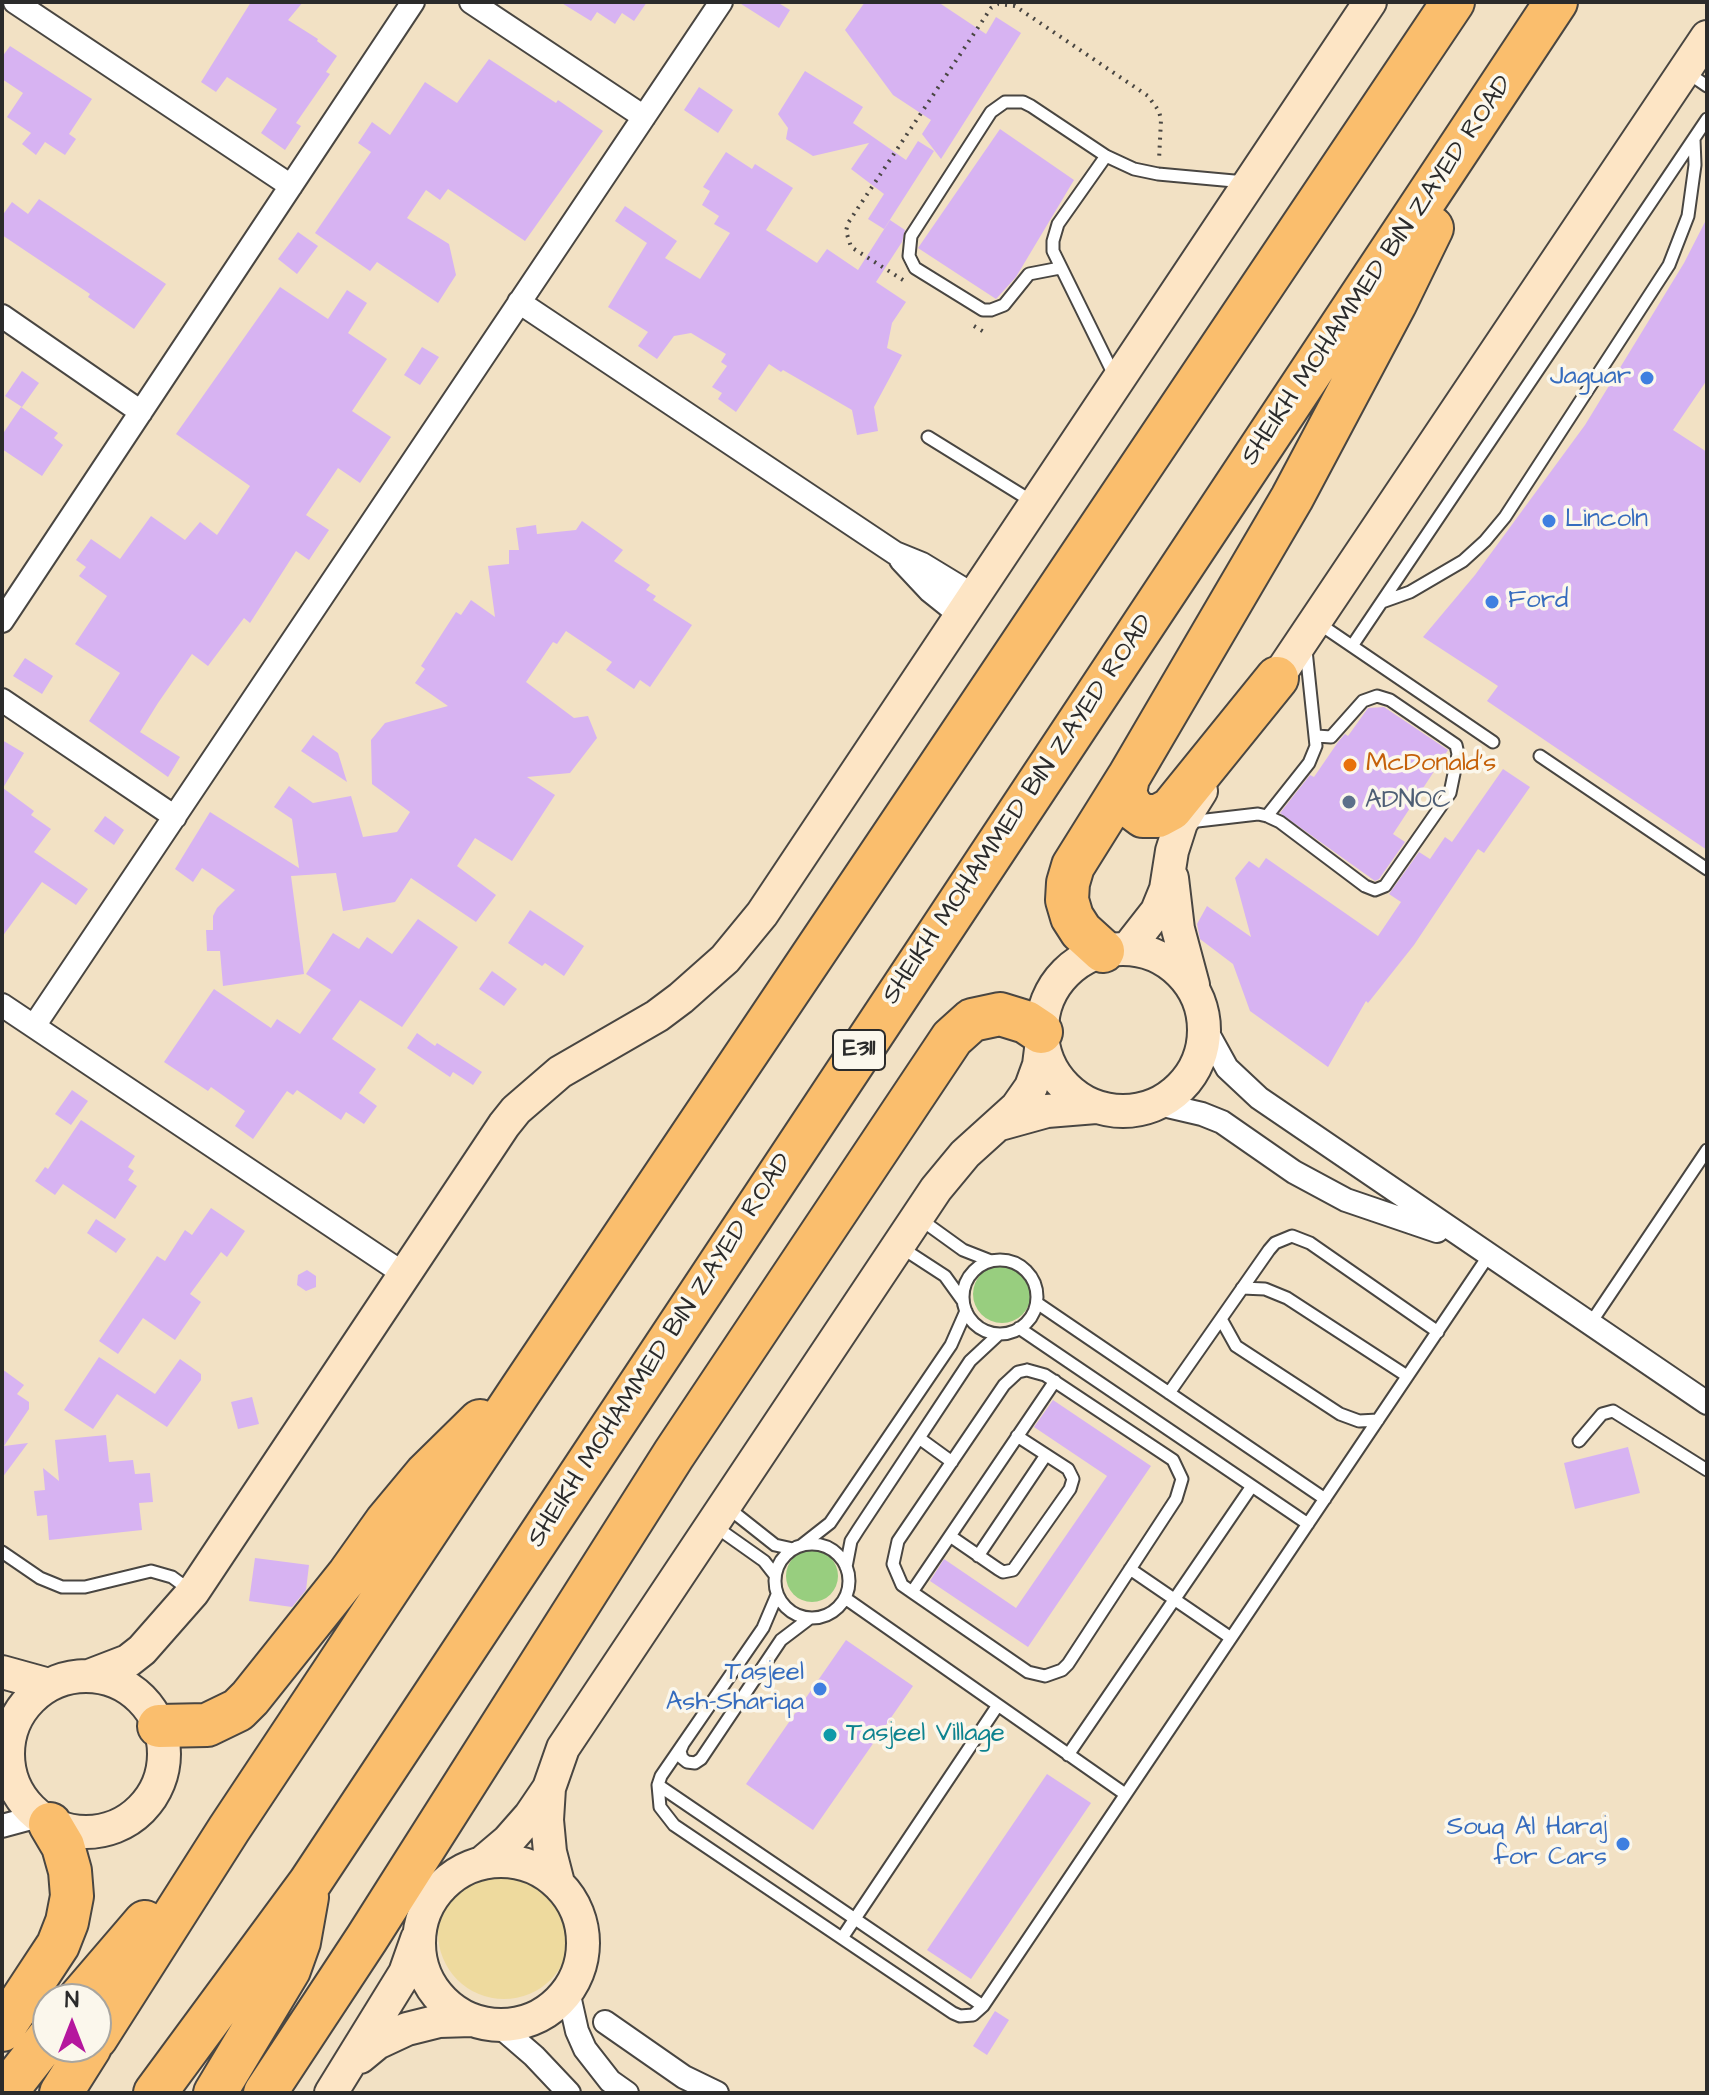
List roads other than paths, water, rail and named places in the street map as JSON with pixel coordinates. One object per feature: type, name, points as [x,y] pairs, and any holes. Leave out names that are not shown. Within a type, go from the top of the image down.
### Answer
[{"type":"highway","points":[[112,2013],[229,1829],[522,1388],[1453,2]]},
{"type":"highway","name":"SHEIKH MOHAMMED BIN ZAYED ROAD","points":[[155,2093],[309,1884],[1556,2]]},
{"type":"highway","points":[[1115,950],[1081,931],[1072,917],[1067,900],[1073,866],[1128,778],[1314,456],[1395,304],[1501,86]]},
{"type":"highway","points":[[1128,778],[1125,793],[1131,807],[1143,816],[1158,816],[1171,809],[1277,678]]},
{"type":"highway","points":[[265,2093],[674,1454],[952,1038],[972,1020],[1000,1014],[1026,1022],[1042,1037]]},
{"type":"highway","points":[[155,1719],[207,1725],[238,1710],[426,1474],[470,1428],[522,1388]]},
{"type":"highway","points":[[2,2030],[58,1945],[67,1922],[72,1896],[70,1871],[63,1846],[44,1820]]},
{"type":"highway","points":[[93,1983],[229,1829]]},
{"type":"highway","points":[[215,2093],[289,1970],[299,1942],[309,1884]]},
{"type":"highway","points":[[5,2093],[32,2058]]},
{"type":"highway","points":[[61,2093],[80,2063]]},
{"type":"street","points":[[15,2],[291,186]]},
{"type":"street","points":[[2,621],[413,2]]},
{"type":"street","points":[[471,2],[644,117]]},
{"type":"street","points":[[34,1026],[721,2]]},
{"type":"street","points":[[155,1719],[135,1693],[113,1681],[89,1676],[68,1678],[49,1685],[27,1703],[13,1726],[5,1767],[19,1795],[44,1820],[73,1831],[96,1831],[119,1825],[139,1812],[154,1794],[162,1772],[164,1749],[155,1719],[152,1679],[155,1660],[190,1596],[504,1125],[530,1096],[560,1072],[657,1016],[704,980],[744,937],[1370,2]]},
{"type":"street","points":[[1115,950],[1157,911],[1166,889],[1172,851],[1181,823],[1277,678],[1700,63]]},
{"type":"street","points":[[519,302],[895,553],[922,564],[966,605]]},
{"type":"street","points":[[2,316],[141,412]]},
{"type":"street","points":[[2,700],[175,817]]},
{"type":"street","points":[[1000,1124],[1047,1111],[1096,1107],[1117,1111],[1138,1110],[1159,1104],[1178,1091],[1193,1074],[1202,1053],[1206,1030],[1203,1009],[1178,929],[1171,866]]},
{"type":"street","points":[[331,2093],[405,1973],[425,1910],[438,1889],[458,1873],[482,1863],[523,1825],[549,1788],[563,1748],[917,1216],[965,1154],[1017,1107],[1031,1087],[1039,1065],[1048,1000],[1065,972],[1082,959],[1115,950],[1148,952],[1167,960],[1183,973],[1195,989]]},
{"type":"street","points":[[2,1005],[404,1274]]},
{"type":"street","points":[[1206,1030],[1227,1068],[1259,1098],[1704,1398]]},
{"type":"street","points":[[1042,1037],[1048,1063],[1060,1082],[1077,1097],[1096,1107]]},
{"type":"street","points":[[1159,1104],[1191,1110],[1222,1122],[1294,1172],[1346,1200],[1413,1222],[1489,1255]]},
{"type":"street","points":[[89,1676],[135,1656],[190,1596]]},
{"type":"street","points":[[2,1672],[49,1685]]},
{"type":"street","points":[[549,1788],[548,1836],[558,1883]]},
{"type":"street","points":[[2,1826],[44,1820]]},
{"type":"street","points":[[351,2064],[377,2043],[407,2029],[439,2021],[525,2022],[549,2010],[568,1991],[581,1964],[583,1935],[575,1907],[558,1883],[535,1868],[509,1861],[482,1863]]},
{"type":"street","points":[[418,1936],[420,1962],[431,1987],[449,2007],[485,2022],[534,2056],[569,2093]]},
{"type":"street","points":[[568,1991],[577,2031],[585,2049],[610,2081],[627,2093]]},
{"type":"street","points":[[605,2022],[684,2077],[717,2093]]},
{"type":"lane","points":[[1060,268],[1029,274],[1004,305],[983,310],[915,268],[909,256],[908,243],[991,112],[1005,102],[1023,102],[1031,106],[1106,156],[1134,169],[1250,182]]},
{"type":"lane","points":[[1352,646],[1707,119]]},
{"type":"lane","points":[[1381,602],[1410,592],[1463,561],[1505,517],[1669,265],[1688,216],[1695,165],[1694,139]]},
{"type":"lane","points":[[1106,156],[1055,233],[1053,251],[1117,381]]},
{"type":"lane","points":[[928,437],[1036,504]]},
{"type":"lane","points":[[1267,816],[1309,763],[1316,746],[1310,630],[1352,646],[1493,742]]},
{"type":"lane","points":[[1181,823],[1258,814],[1267,816],[1280,822],[1365,886],[1380,889],[1388,883],[1453,787],[1454,763],[1458,754],[1456,745],[1384,697],[1377,696],[1363,701],[1331,737],[1317,736]]},
{"type":"lane","points":[[1540,756],[1707,869]]},
{"type":"lane","points":[[1590,1324],[1707,1150]]},
{"type":"lane","points":[[846,1567],[851,1541],[970,1361],[999,1334],[1028,1322],[1037,1303],[1037,1293],[1029,1273],[1012,1262],[991,1261],[963,1250],[917,1216]]},
{"type":"lane","points":[[1169,1393],[1275,1243],[1292,1236],[1302,1238],[1438,1332]]},
{"type":"lane","points":[[898,1246],[945,1276],[979,1327],[999,1334]]},
{"type":"lane","points":[[991,1261],[973,1271],[967,1280],[964,1306],[951,1345],[830,1523],[784,1556],[775,1575],[777,1595],[763,1628],[661,1776],[658,1785],[660,1807],[674,1825],[960,2016],[973,2015],[983,2006],[1489,1255]]},
{"type":"lane","points":[[1242,1288],[1265,1289],[1287,1298],[1407,1376]]},
{"type":"lane","points":[[1037,1303],[1325,1499]]},
{"type":"lane","points":[[1221,1319],[1236,1346],[1328,1406],[1349,1418],[1378,1420]]},
{"type":"lane","points":[[1019,1328],[1308,1524]]},
{"type":"lane","points":[[1027,1370],[1055,1381],[1173,1460],[1179,1469],[1182,1479],[1176,1499],[1062,1670],[1045,1676],[1028,1672],[902,1585],[896,1575],[894,1552],[898,1541],[952,1462],[1010,1377],[1027,1370]]},
{"type":"lane","points":[[912,1592],[1055,1381]]},
{"type":"lane","points":[[1579,1441],[1602,1414],[1613,1411],[1707,1470]]},
{"type":"lane","points":[[950,1536],[1003,1572],[1013,1570],[1070,1489],[1071,1474],[1017,1436]]},
{"type":"lane","points":[[919,1438],[952,1462]]},
{"type":"lane","points":[[978,1556],[1046,1455]]},
{"type":"lane","points":[[1068,1755],[1252,1486]]},
{"type":"lane","points":[[683,1744],[680,1751],[682,1758],[695,1763],[701,1759],[781,1640],[810,1618],[831,1613],[845,1598],[849,1578],[846,1567],[833,1551],[823,1546],[775,1545],[718,1515]]},
{"type":"lane","points":[[718,1515],[775,1575]]},
{"type":"lane","points":[[2,1552],[40,1578],[62,1587],[85,1587],[151,1571],[172,1577],[190,1596]]},
{"type":"lane","points":[[1130,1569],[1231,1638]]},
{"type":"lane","points":[[777,1595],[790,1612],[810,1618]]},
{"type":"lane","points":[[845,1598],[1125,1794]]},
{"type":"lane","points":[[842,1938],[998,1705]]},
{"type":"lane","points":[[658,1785],[983,2006]]},
{"type":"place","name":"Jaguar","points":[[1647,378]]},
{"type":"place","name":"Lincoln","points":[[1549,521]]},
{"type":"place","name":"Ford","points":[[1492,602]]},
{"type":"place","name":"McDonald's","points":[[1350,765]]},
{"type":"place","name":"ADNOC","points":[[1349,802]]},
{"type":"place","name":"Tasjeel Ash-Shariqa","points":[[820,1689]]},
{"type":"place","name":"Tasjeel Village","points":[[830,1735]]},
{"type":"place","name":"Souq Al Haraj for Cars","points":[[1623,1844]]}]
